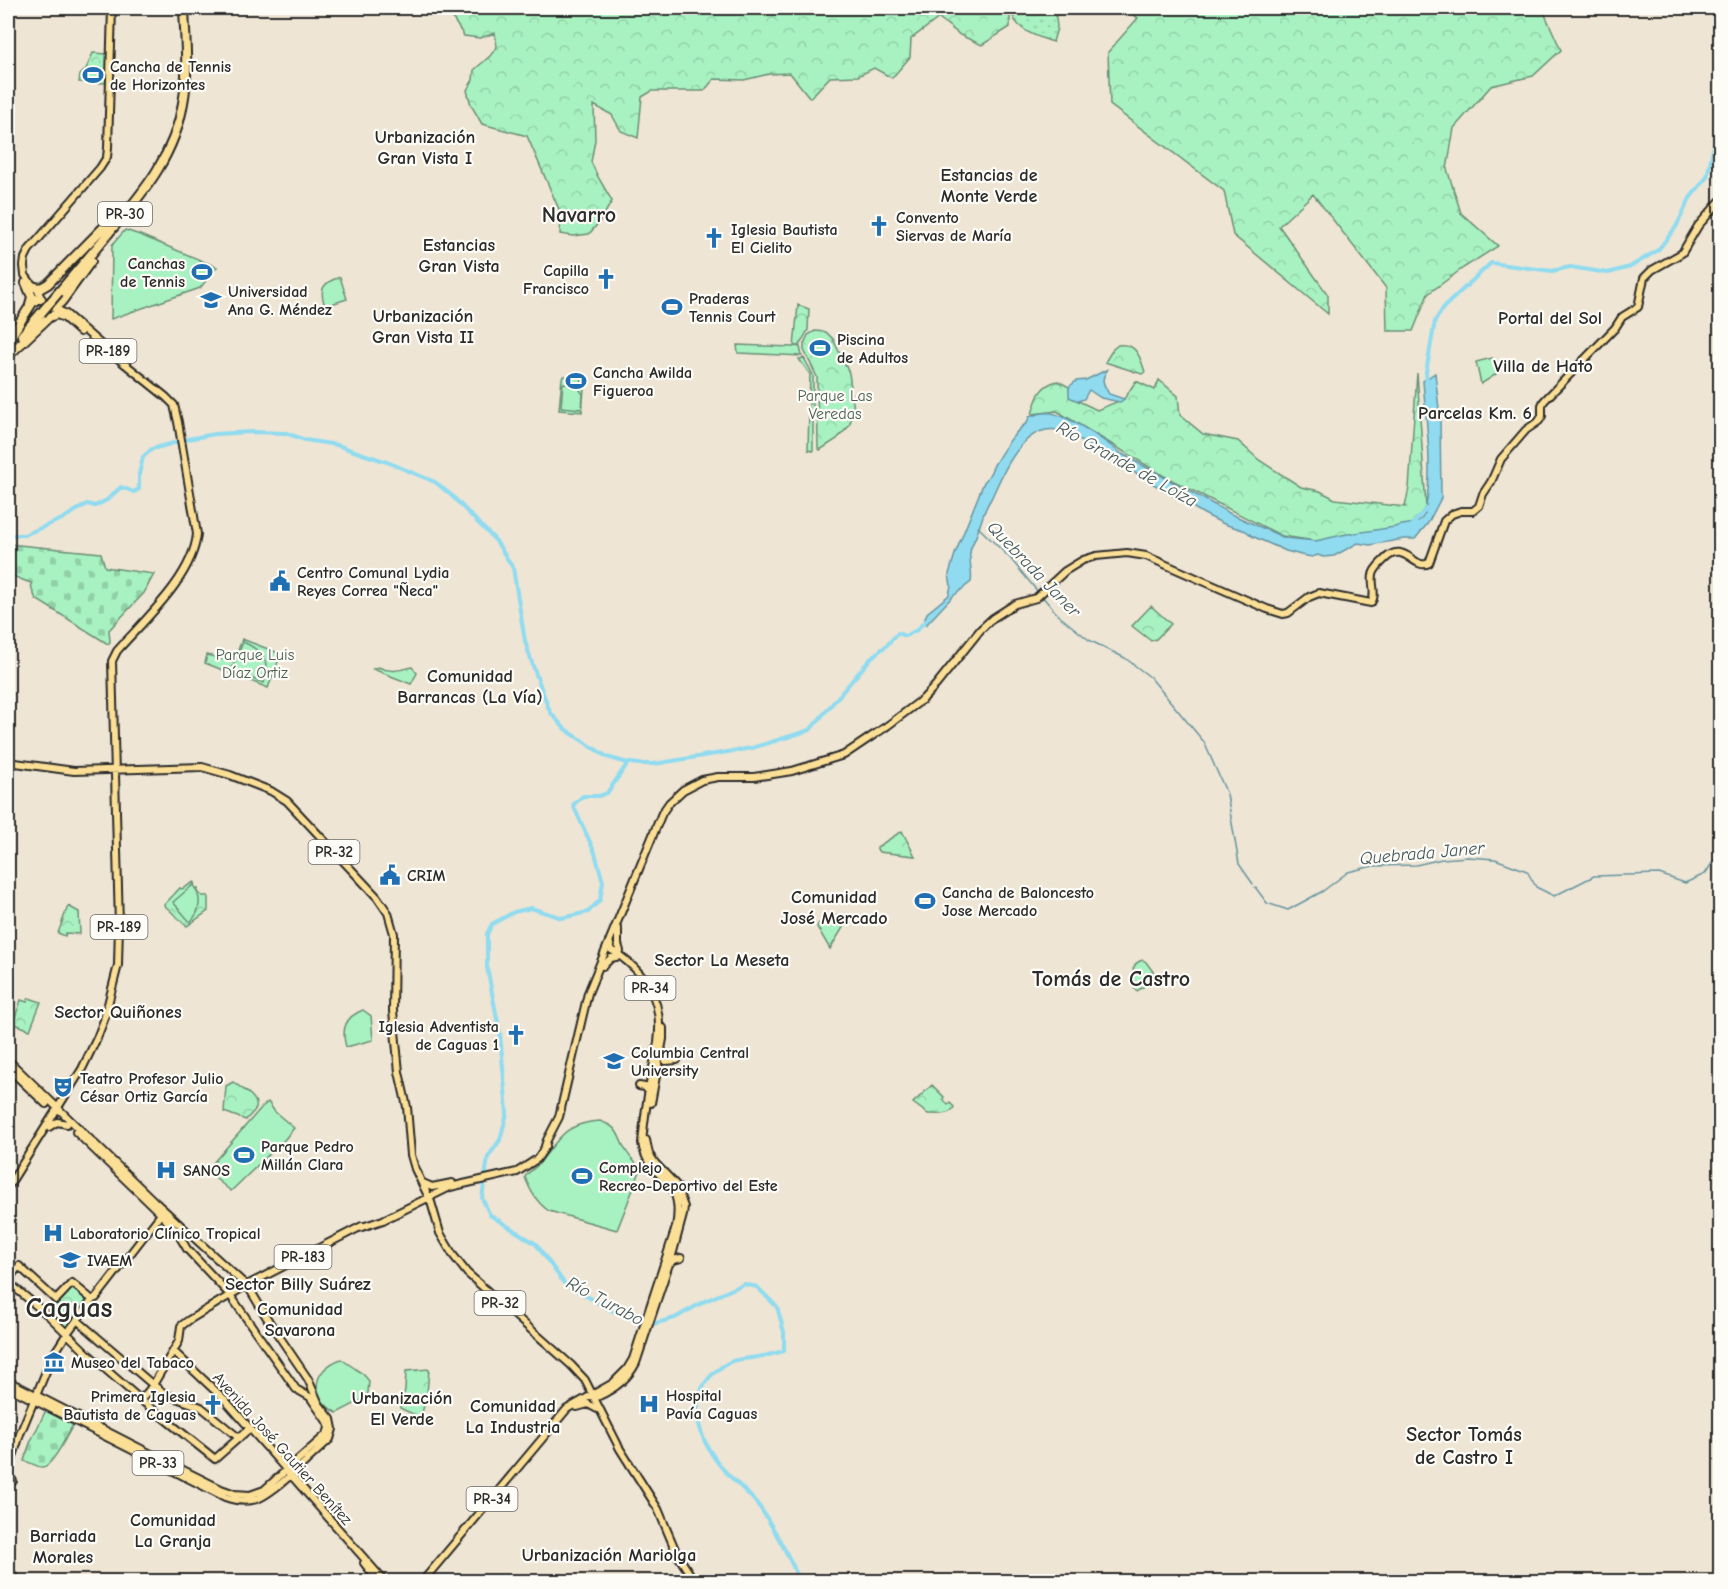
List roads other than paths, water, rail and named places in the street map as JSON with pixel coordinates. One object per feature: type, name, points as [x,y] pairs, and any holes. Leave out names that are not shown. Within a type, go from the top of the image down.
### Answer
[{"type":"highway","name":"PR-30","points":[[8,353],[145,183],[175,128],[179,116],[182,76],[181,9]]},
{"type":"highway","points":[[8,341],[40,294],[41,288],[48,284],[107,224],[116,221],[114,231],[59,309],[54,314],[41,314]]},
{"type":"highway","points":[[26,283],[32,297],[29,308]]},
{"type":"highway","points":[[41,314],[59,309]]},
{"type":"highway","name":"PR-30","points":[[8,346],[41,314]]},
{"type":"highway","points":[[8,1572],[17,1581]]},
{"type":"main road","name":"PR-189","points":[[8,1187],[82,1069],[104,1020],[118,965],[117,784],[112,661],[117,651],[171,591],[189,561],[196,543],[196,524],[174,405],[40,294],[25,275],[25,258],[29,250],[107,158],[112,8]]},
{"type":"main road","points":[[26,283],[21,267],[22,258],[27,249],[107,152]]},
{"type":"main road","points":[[104,162],[105,171]]},
{"type":"main road","name":"PR-183","points":[[427,1195],[456,1185],[517,1172],[528,1166],[537,1159],[562,1121],[583,1009],[656,826],[662,813],[675,796],[702,780],[718,777],[754,777],[792,771],[844,755],[923,699],[981,628],[993,618],[1015,604],[1036,598],[1072,566],[1088,558],[1129,553],[1146,556],[1283,614],[1288,613],[1309,597],[1320,593],[1371,603],[1374,598],[1373,576],[1378,567],[1389,555],[1400,553],[1409,555],[1420,565],[1429,563],[1444,521],[1452,514],[1473,511],[1479,506],[1501,459],[1526,430],[1539,421],[1544,401],[1615,328],[1622,317],[1638,308],[1644,278],[1652,270],[1682,253],[1698,226],[1720,201]]},
{"type":"main road","name":"PR-189","points":[[26,283],[40,294]]},
{"type":"main road","name":"PR-189","points":[[59,309],[104,352],[165,399],[174,410]]},
{"type":"main road","points":[[95,340],[105,339]]},
{"type":"main road","name":"PR-32","points":[[8,763],[67,773],[207,770],[227,776],[285,802],[379,904],[387,917],[392,934],[392,998],[396,1070],[405,1109],[409,1157],[412,1169],[427,1195],[441,1242],[457,1265],[479,1287],[567,1364],[587,1387]]},
{"type":"main road","points":[[115,771],[108,776],[117,784]]},
{"type":"main road","name":"PR-183","points":[[545,1146],[559,1117],[589,1002],[628,897]]},
{"type":"main road","points":[[594,978],[610,948],[617,921]]},
{"type":"main road","points":[[603,966],[611,957],[620,954],[618,929]]},
{"type":"main road","name":"PR-34","points":[[422,1581],[562,1416],[577,1405],[601,1393],[627,1369],[644,1333],[683,1215],[684,1207],[676,1185],[655,1163],[646,1143],[662,1044],[663,1018],[659,999],[654,986],[639,967],[610,948]]},
{"type":"main road","name":"PR-34","points":[[620,954],[644,978],[656,1001],[659,1022],[658,1040],[642,1143],[648,1161],[672,1187],[675,1194],[679,1214],[673,1243]]},
{"type":"main road","name":"PR-32","points":[[392,998],[399,1072],[408,1107],[411,1155],[448,1248],[467,1273],[582,1376],[620,1449],[659,1512],[677,1554],[694,1581]]},
{"type":"main road","points":[[662,1044],[662,1054],[666,1061],[677,1060]]},
{"type":"main road","points":[[8,1060],[107,1163],[161,1214],[177,1232],[187,1250],[230,1295]]},
{"type":"main road","points":[[8,1068],[36,1095],[57,1111]]},
{"type":"main road","points":[[639,1086],[645,1087],[649,1092]]},
{"type":"main road","points":[[36,1095],[47,1109],[49,1124],[69,1123]]},
{"type":"main road","points":[[549,1136],[562,1121],[564,1096]]},
{"type":"main road","points":[[45,1098],[56,1102],[64,1100],[64,1110],[69,1123],[247,1286]]},
{"type":"main road","name":"PR-189","points":[[8,1193],[42,1134]]},
{"type":"main road","points":[[22,1152],[26,1152],[42,1134]]},
{"type":"main road","points":[[20,1173],[25,1160]]},
{"type":"main road","name":"PR-183","points":[[141,1400],[153,1385],[179,1341],[181,1326],[196,1315],[358,1228],[452,1183],[473,1178],[478,1180]]},
{"type":"main road","points":[[423,1183],[432,1187],[452,1183]]},
{"type":"main road","points":[[161,1214],[96,1298],[91,1298],[74,1285],[56,1300],[19,1266],[8,1281],[141,1400],[215,1459],[250,1428]]},
{"type":"main road","points":[[435,1226],[457,1265]]},
{"type":"main road","points":[[673,1243],[681,1256],[666,1266],[660,1250],[673,1243]]},
{"type":"main road","name":"PR-33","points":[[8,1381],[34,1398],[221,1489],[235,1494],[250,1495],[264,1490],[289,1472],[325,1437],[328,1423],[310,1393],[308,1379],[247,1286]]},
{"type":"main road","name":"PR-33","points":[[230,1295],[297,1389],[310,1393]]},
{"type":"main road","points":[[8,1473],[9,1462],[53,1355],[65,1332],[77,1320],[91,1298]]},
{"type":"main road","points":[[77,1320],[165,1394],[201,1407],[239,1438]]},
{"type":"main road","name":"Avenida José Gautier Benítez","points":[[173,1351],[225,1400],[289,1472],[379,1581]]},
{"type":"main road","name":"PR-33","points":[[8,1387],[34,1398]]},
{"type":"main road","points":[[587,1387],[601,1393],[598,1408],[588,1404],[577,1405],[587,1387]]},
{"type":"main road","points":[[24,1395],[30,1408]]},
{"type":"main road","name":"Avenida José Gautier Benítez","points":[[346,1539],[385,1581]]},
{"type":"water","points":[[1108,369],[1103,379],[1104,384],[1109,394],[1124,399],[1120,402],[1101,398],[1089,390],[1084,399],[1078,401],[1069,397],[1069,387],[1076,381],[1086,380]]},
{"type":"water","points":[[1435,373],[1440,418],[1441,498],[1428,523],[1415,539],[1370,545],[1358,543],[1334,556],[1312,557],[1286,551],[1204,514],[1068,433],[1053,429],[1029,438],[1010,460],[987,507],[970,551],[971,582],[952,597],[926,625],[923,624],[927,613],[949,595],[951,586],[949,574],[955,554],[984,482],[1004,448],[1027,423],[1029,417],[1046,413],[1060,416],[1088,430],[1122,454],[1231,514],[1285,538],[1316,541],[1411,524],[1422,519],[1425,514],[1429,476],[1423,381]]},
{"type":"waterway","name":"Río Grande de Loíza","points":[[1427,382],[1426,372],[1435,321],[1444,307],[1491,263],[1552,271],[1570,267],[1608,273],[1630,267],[1658,250],[1676,227],[1690,198],[1707,177],[1720,127]]},
{"type":"waterway","name":"Río Grande de Loíza","points":[[8,535],[24,535],[62,519],[87,504],[95,506],[107,500],[121,487],[134,492],[139,489],[139,474],[143,457],[152,449],[188,439],[215,434],[286,433],[305,440],[337,445],[387,462],[435,482],[496,541],[513,568],[525,641],[550,712],[565,729],[607,757],[638,764],[654,764],[752,748],[810,730],[872,657],[898,633],[905,636],[917,630],[925,621]]},
{"type":"waterway","name":"Río Grande de Loíza","points":[[1412,525],[1427,508]]},
{"type":"waterway","name":"Quebrada Janer","points":[[978,527],[1010,558],[1038,592]]},
{"type":"waterway","name":"Quebrada Janer","points":[[1041,595],[1059,616],[1089,640],[1125,658],[1150,677],[1204,742],[1227,794],[1239,864],[1253,884]]},
{"type":"waterway","name":"Río Turabo","points":[[628,763],[607,793],[599,796],[583,796],[573,805],[595,853],[603,882],[600,900],[588,912],[562,918],[531,908],[514,912],[492,924],[487,934],[487,967],[500,1034],[507,1113],[500,1140],[488,1157],[482,1198],[490,1215],[536,1244],[564,1283],[633,1320],[649,1325],[675,1318],[705,1301],[744,1284],[757,1287],[777,1307],[784,1332],[784,1351],[733,1361],[715,1372],[705,1384],[699,1397],[698,1411],[705,1441],[713,1455],[723,1469],[761,1509],[782,1544],[800,1582]]},
{"type":"waterway","name":"Quebrada Janer","points":[[1255,887],[1267,903],[1288,910],[1323,891],[1348,872],[1373,866],[1416,865],[1442,859],[1468,857],[1495,859],[1527,871],[1536,887],[1554,896],[1594,876],[1659,874],[1685,883],[1705,874],[1720,851]]},
{"type":"place","name":"Cancha de Tennis de Horizontes","points":[[93,75]]},
{"type":"place","name":"Convento Siervas de María","points":[[879,226]]},
{"type":"place","name":"Iglesia Bautista El Cielito","points":[[714,238]]},
{"type":"place","name":"Canchas de Tennis","points":[[202,272]]},
{"type":"place","name":"Capilla Francisco","points":[[606,279]]},
{"type":"place","name":"Universidad Ana G. Méndez","points":[[211,300]]},
{"type":"place","name":"Praderas Tennis Court","points":[[672,307]]},
{"type":"place","name":"Piscina de Adultos","points":[[820,348]]},
{"type":"place","name":"Cancha Awilda Figueroa","points":[[576,381]]},
{"type":"place","name":"Centro Comunal Lydia Reyes Correa \"Ñeca\"","points":[[280,581]]},
{"type":"place","name":"CRIM","points":[[390,875]]},
{"type":"place","name":"Cancha de Baloncesto Jose Mercado","points":[[925,901]]},
{"type":"place","name":"Iglesia Adventista de Caguas 1","points":[[516,1035]]},
{"type":"place","name":"Columbia Central University","points":[[614,1061]]},
{"type":"place","name":"Teatro Profesor Julio César Ortiz García","points":[[63,1087]]},
{"type":"place","name":"Parque Pedro Millán Clara","points":[[244,1155]]},
{"type":"place","name":"SANOS","points":[[166,1170]]},
{"type":"place","name":"Complejo Recreo-Deportivo del Este","points":[[582,1176]]},
{"type":"place","name":"Laboratorio Clínico Tropical","points":[[53,1233]]},
{"type":"place","name":"IVAEM","points":[[70,1260]]},
{"type":"place","name":"Museo del Tabaco","points":[[54,1362]]},
{"type":"place","name":"Hospital Pavía Caguas","points":[[649,1404]]},
{"type":"place","name":"Primera Iglesia Bautista de Caguas","points":[[213,1405]]},
{"type":"district","name":"Urbanización Gran Vista I","points":[[425,147]]},
{"type":"district","name":"Estancias de Monte Verde","points":[[989,186]]},
{"type":"district","name":"Navarro","points":[[579,214]]},
{"type":"district","name":"Estancias Gran Vista","points":[[459,255]]},
{"type":"district","name":"Portal del Sol","points":[[1550,318]]},
{"type":"district","name":"Urbanización Gran Vista II","points":[[423,326]]},
{"type":"district","name":"Villa de Hato","points":[[1543,366]]},
{"type":"district","name":"Parcelas Km. 6","points":[[1475,413]]},
{"type":"district","name":"Comunidad Barrancas (La Vía)","points":[[470,686]]},
{"type":"district","name":"Comunidad José Mercado","points":[[834,907]]},
{"type":"district","name":"Sector La Meseta","points":[[722,960]]},
{"type":"district","name":"Tomás de Castro","points":[[1111,978]]},
{"type":"district","name":"Sector Quiñones","points":[[118,1012]]},
{"type":"district","name":"Sector Billy Suárez","points":[[298,1284]]},
{"type":"district","name":"Caguas","points":[[69,1307]]},
{"type":"district","name":"Comunidad Savarona","points":[[300,1319]]},
{"type":"district","name":"Urbanización El Verde","points":[[402,1408]]},
{"type":"district","name":"Comunidad La Industria","points":[[513,1416]]},
{"type":"district","name":"Sector Tomás de Castro I","points":[[1464,1446]]},
{"type":"district","name":"Comunidad La Granja","points":[[173,1530]]},
{"type":"district","name":"Barriada Morales","points":[[63,1546]]},
{"type":"district","name":"Urbanización Mariolga","points":[[609,1555]]},
{"type":"park label","name":"Parque Las Veredas","points":[[835,404]]},
{"type":"park label","name":"Parque Luis Díaz Ortiz","points":[[255,663]]}]
